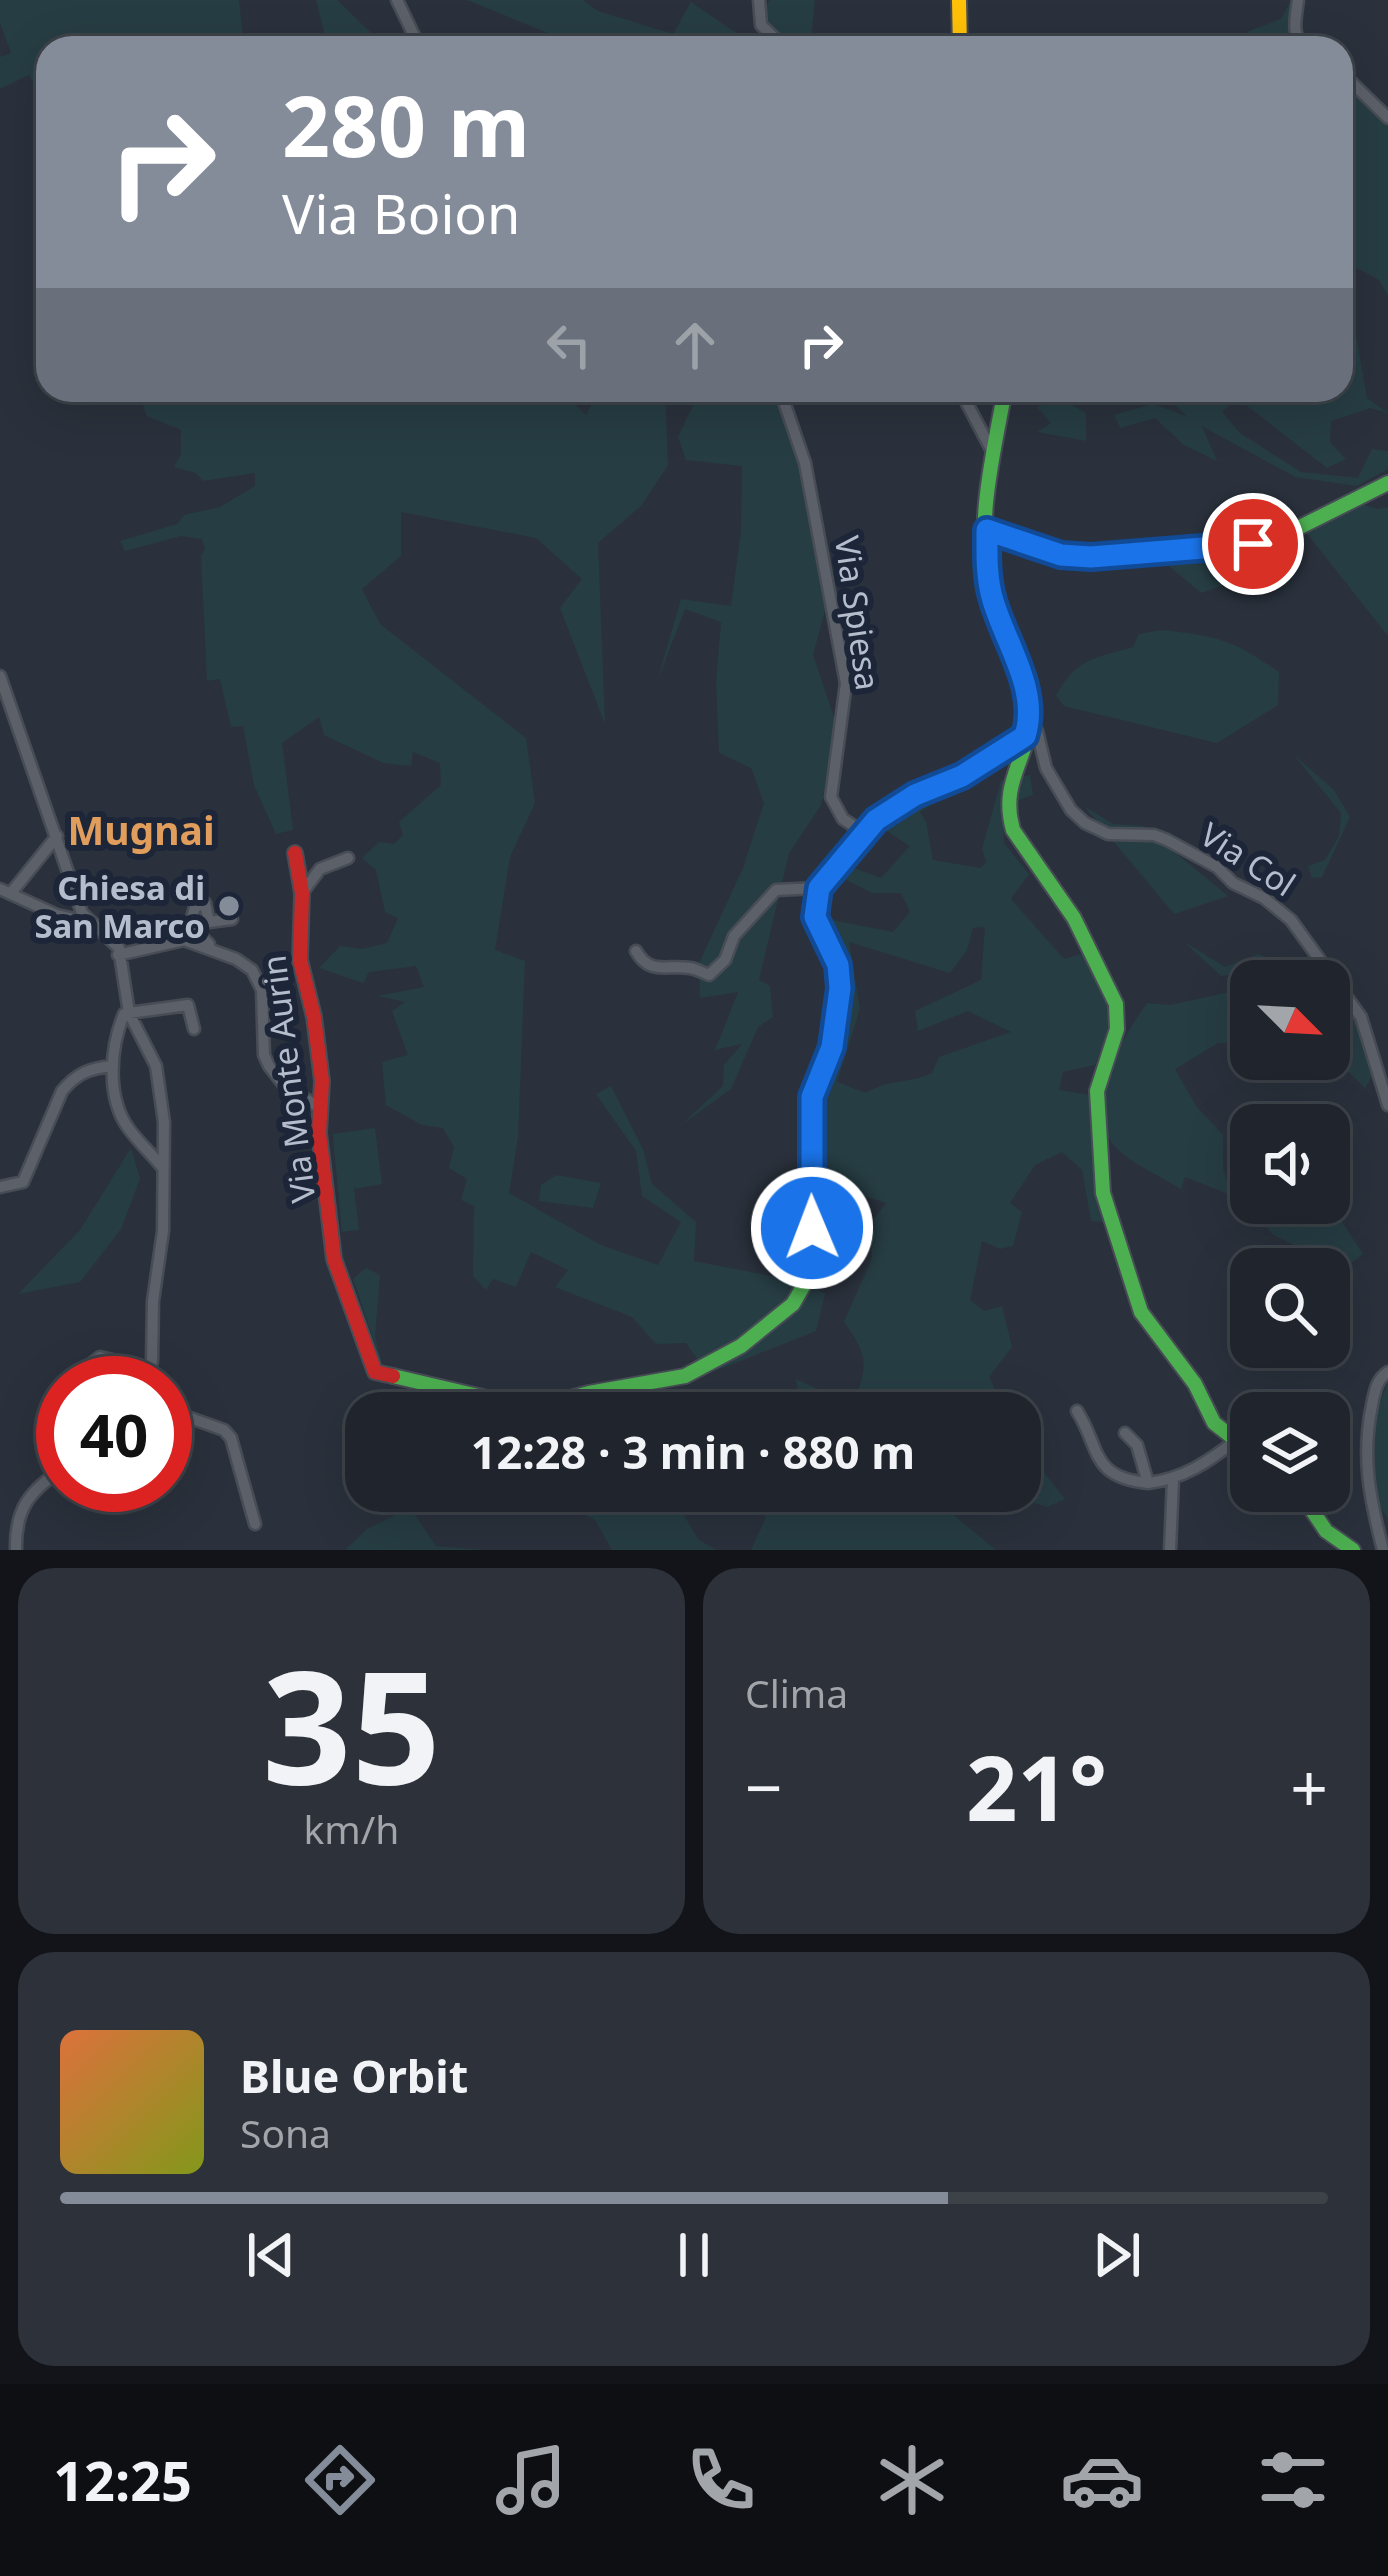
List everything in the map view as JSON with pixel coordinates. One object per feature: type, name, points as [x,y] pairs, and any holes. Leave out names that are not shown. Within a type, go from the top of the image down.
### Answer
[{"type":"street","points":[[397,0],[414,36]]},
{"type":"street","points":[[959,0],[960,36]]},
{"type":"street","points":[[1297,36],[1298,0]]},
{"type":"street","points":[[757,1],[761,25],[772,36]]},
{"type":"street","points":[[1353,84],[1388,118]]},
{"type":"street","name":"Via Spiesa","points":[[784,402],[805,463],[846,683],[832,797],[843,819],[865,833]]},
{"type":"street","points":[[966,402],[993,453]]},
{"type":"street","points":[[1003,402],[987,491],[990,592],[1028,694],[1027,729],[1009,782],[1010,824],[1074,918],[1117,1011],[1117,1029],[1097,1091],[1106,1211],[1141,1312],[1195,1384],[1214,1424],[1230,1437]]},
{"type":"street","points":[[987,530],[1061,555],[1091,557],[1253,544],[1294,530],[1388,483]]},
{"type":"street","points":[[0,676],[82,913],[119,948],[129,1012],[156,1066],[164,1122],[164,1170],[151,1356]]},
{"type":"street","points":[[636,951],[641,961],[658,969],[690,968],[709,975],[725,960],[734,936],[776,890],[819,888],[876,820],[915,795],[962,776],[1027,729]]},
{"type":"street","name":"Via Col","points":[[1027,729],[1037,731],[1046,768],[1071,810],[1085,823],[1108,834],[1154,835],[1178,845],[1291,920],[1360,1017],[1388,1105]]},
{"type":"street","points":[[57,836],[5,891],[56,915],[91,923]]},
{"type":"street","name":"Via Monte Aurin","points":[[295,854],[302,892],[298,930],[322,1081],[318,1107],[334,1259],[375,1372],[508,1403],[542,1406],[686,1376],[741,1346],[793,1304],[805,1283],[812,1228],[812,1097],[832,1047],[840,988],[838,965],[815,917],[819,888]]},
{"type":"street","points":[[302,892],[320,869],[348,858]]},
{"type":"street","points":[[214,951],[192,931],[192,913],[205,903],[209,922],[232,919]]},
{"type":"street","points":[[118,955],[184,940],[252,970],[262,990],[264,1055],[269,1066],[283,1084],[318,1107]]},
{"type":"street","points":[[164,1170],[127,1126],[112,1066],[120,1022],[129,1012],[188,1005],[194,1030]]},
{"type":"street","points":[[0,1187],[23,1182],[70,1080],[94,1068],[112,1066]]},
{"type":"street","points":[[1383,1550],[1366,1486],[1365,1443],[1378,1381],[1388,1372]]},
{"type":"street","points":[[1077,1411],[1089,1429],[1091,1448],[1106,1469],[1131,1481],[1173,1478],[1203,1465],[1230,1445]]},
{"type":"street","points":[[192,1419],[224,1430],[231,1438],[255,1524]]},
{"type":"street","points":[[1125,1433],[1137,1445],[1148,1483]]},
{"type":"street","points":[[1169,1550],[1173,1478]]},
{"type":"street","points":[[16,1550],[21,1504],[36,1488]]},
{"type":"street","points":[[1313,1512],[1326,1531],[1353,1550]]},
{"type":"green space","points":[[0,0],[239,0],[243,36],[36,36],[36,88],[29,75],[0,89],[0,57],[11,53],[0,23]]},
{"type":"green space","points":[[316,0],[337,0],[374,36],[325,36]]},
{"type":"green space","points":[[467,0],[583,0],[598,11],[673,34],[691,2],[741,36],[556,36]]},
{"type":"green space","points":[[770,0],[815,0],[811,36],[782,36],[767,24],[765,7]]},
{"type":"green space","points":[[1291,0],[1292,36],[1245,36],[1249,31],[1281,19]]},
{"type":"green space","points":[[1353,92],[1388,123],[1388,295],[1378,279],[1353,266]]},
{"type":"green space","points":[[1353,317],[1367,398],[1388,413],[1370,408],[1331,421],[1330,442],[1346,459],[1327,468],[1242,402],[1353,402]]},
{"type":"green space","points":[[142,402],[572,402],[586,415],[590,402],[665,402],[668,465],[641,506],[598,543],[605,724],[560,608],[582,579],[536,538],[401,512],[401,556],[362,589],[380,624],[526,738],[535,803],[510,857],[495,950],[525,961],[518,1137],[509,1193],[601,1245],[658,1265],[681,1222],[642,1196],[636,1151],[596,1094],[611,1086],[643,1149],[652,1184],[696,1222],[694,1261],[792,1280],[798,1271],[807,1096],[834,992],[835,967],[822,918],[893,932],[910,912],[901,893],[872,893],[837,875],[843,864],[881,878],[910,846],[879,826],[902,795],[1011,752],[920,812],[933,860],[981,868],[1001,781],[1030,775],[1033,795],[1002,806],[1004,843],[1029,874],[1011,899],[1064,959],[1084,953],[1106,996],[1109,1019],[1095,1065],[1063,1072],[1059,1090],[1090,1095],[1103,1222],[1091,1221],[1082,1170],[1062,1152],[1035,1165],[1010,1203],[1022,1212],[1013,1246],[1000,1249],[982,1241],[970,1300],[984,1311],[1002,1306],[1012,1347],[989,1377],[996,1392],[857,1392],[864,1362],[844,1322],[872,1258],[871,1223],[886,1203],[855,1193],[836,1175],[816,1176],[810,1285],[825,1294],[816,1331],[720,1369],[644,1387],[700,1363],[686,1343],[656,1344],[632,1317],[555,1287],[568,1270],[531,1252],[516,1287],[493,1279],[486,1290],[473,1276],[474,1206],[461,1200],[467,1179],[449,1168],[454,1147],[443,1128],[422,1125],[386,1105],[382,1062],[408,1055],[392,1011],[405,1002],[378,996],[424,987],[416,966],[369,972],[363,983],[319,968],[340,946],[362,949],[387,943],[398,918],[385,912],[376,870],[362,858],[379,842],[394,844],[403,835],[399,822],[441,785],[440,763],[413,752],[411,766],[383,763],[324,735],[319,717],[282,743],[293,830],[276,834],[254,785],[243,726],[231,727],[220,679],[207,681],[202,539],[181,536],[125,551],[120,541],[177,524],[184,515],[220,507],[255,486],[255,473],[203,481],[196,473],[174,467],[181,454],[181,430],[147,416]],"holes":[[[985,927],[981,980],[915,1011],[918,1031],[968,1011],[1011,1032],[939,1057],[932,1073],[915,1079],[866,1093],[837,1082],[860,1009],[849,942],[950,973],[967,950],[973,928]]]},
{"type":"green space","points":[[695,402],[780,402],[805,487],[826,607],[813,655],[837,726],[821,805],[789,853],[759,980],[770,986],[773,1017],[758,1027],[731,1089],[681,1125],[723,1086],[724,1065],[742,1044],[715,1050],[738,992],[700,998],[699,963],[743,868],[764,803],[751,768],[719,753],[716,682],[721,622],[685,609],[657,682],[681,599],[731,606],[741,531],[742,466],[686,460],[678,437]]},
{"type":"green space","points":[[1067,402],[1086,413],[1086,441],[1037,432],[1051,423],[1037,407]]},
{"type":"green space","points":[[1172,402],[1233,402],[1222,412],[1240,433],[1301,472],[1358,478],[1372,449],[1388,451],[1388,469],[1357,486],[1295,477],[1202,426],[1217,461],[1184,445],[1155,418],[1120,428],[1114,415],[1153,404],[1188,417]]},
{"type":"green space","points":[[1365,505],[1388,507],[1388,636],[1305,531]]},
{"type":"green space","points":[[1173,554],[1220,554],[1233,582],[1201,593],[1170,567]]},
{"type":"green space","points":[[1161,630],[1223,641],[1262,661],[1279,672],[1278,705],[1217,743],[1064,706],[1056,696],[1079,667],[1133,647],[1139,634]]},
{"type":"green space","points":[[1293,754],[1334,790],[1350,817],[1322,877],[1312,878],[1308,866],[1325,860],[1339,836],[1341,813]]},
{"type":"green space","points":[[1084,806],[1113,824],[1143,826],[1228,896],[1174,914]]},
{"type":"green space","points":[[1183,941],[1225,967],[1230,965],[1230,974],[1221,976]]},
{"type":"green space","points":[[1230,992],[1230,1043],[1218,1043],[1175,1069],[1196,1106],[1223,1135],[1223,1168],[1230,1195],[1185,1177],[1181,1189],[1145,1169],[1109,1139],[1102,1120],[1106,1079],[1125,1038],[1147,1003],[1170,1005]]},
{"type":"green space","points":[[1350,1012],[1374,1073],[1365,1088],[1350,1073]]},
{"type":"green space","points":[[332,1127],[333,1134],[375,1128],[382,1184],[354,1189],[359,1230],[342,1232]]},
{"type":"green space","points":[[131,1148],[140,1179],[121,1229],[80,1282],[18,1294],[80,1230]]},
{"type":"green space","points":[[556,1175],[601,1183],[593,1208],[539,1201],[541,1185]]},
{"type":"green space","points":[[1266,1224],[1343,1224],[1363,1254],[1350,1264],[1350,1248],[1300,1248],[1272,1234]]},
{"type":"green space","points":[[366,1268],[380,1275],[375,1336],[383,1368],[353,1279]]},
{"type":"green space","points":[[796,1379],[824,1392],[798,1392]]},
{"type":"green space","points":[[1388,1381],[1388,1519],[1377,1502],[1365,1445]]},
{"type":"green space","points":[[1041,1469],[1065,1499],[1041,1505]]},
{"type":"green space","points":[[402,1512],[413,1512],[436,1546],[482,1550],[345,1550],[367,1529]]},
{"type":"green space","points":[[581,1512],[679,1512],[699,1540],[717,1550],[612,1550],[595,1520]]},
{"type":"green space","points":[[765,1512],[950,1512],[996,1550],[751,1550]]},
{"type":"traffic: fast","points":[[1003,402],[987,490],[984,541],[990,592],[1030,698],[1029,730],[1010,798],[1013,830],[1074,918],[1116,1004],[1117,1029],[1097,1091],[1103,1193],[1141,1312],[1195,1384],[1214,1423],[1230,1436]]},
{"type":"traffic: fast","points":[[987,530],[1061,555],[1091,557],[1253,545],[1388,483]]},
{"type":"traffic: fast","points":[[393,1376],[508,1403],[542,1406],[685,1376],[741,1346],[793,1304],[805,1283],[809,1258],[812,1097],[832,1047],[840,988],[838,965],[816,917],[819,888],[867,831]]},
{"type":"traffic: fast","points":[[1313,1512],[1326,1531],[1353,1550]]},
{"type":"traffic: slow","points":[[959,0],[960,36]]},
{"type":"traffic: jam","points":[[867,831],[898,805],[968,773],[1025,736]]},
{"type":"traffic: jam","points":[[295,853],[302,893],[300,960],[322,1081],[319,1133],[334,1259],[375,1372],[393,1376]]},
{"type":"place","name":"Chiesa di San Marco","points":[[229,906]]},
{"type":"district","name":"Mugnai","points":[[141,829]]},
{"type":"route","points":[[812,1228],[812,1097],[832,1047],[840,988],[838,965],[815,917],[819,888],[876,820],[915,795],[989,760],[1025,736],[1030,718],[1028,694],[990,592],[987,530],[1061,555],[1091,557],[1253,544]]}]
